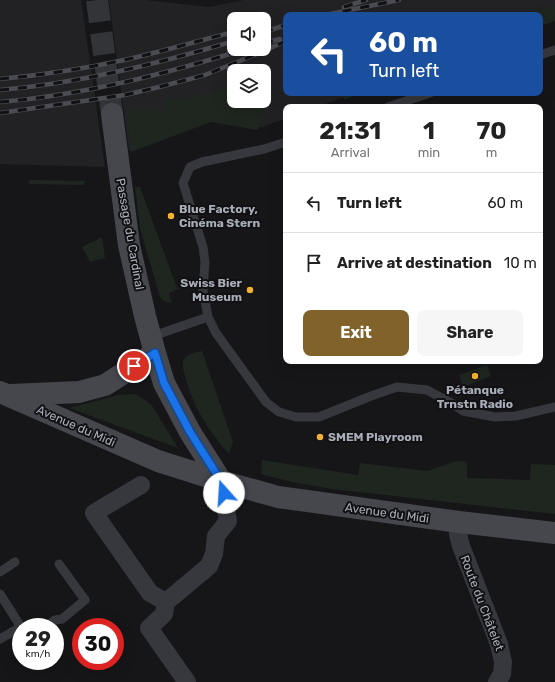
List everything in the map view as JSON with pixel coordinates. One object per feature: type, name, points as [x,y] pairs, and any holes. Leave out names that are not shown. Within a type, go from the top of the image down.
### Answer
[{"type":"main road","name":"Passage du Cardinal","points":[[112,114],[129,245],[152,345],[164,383],[190,432],[221,481]]},
{"type":"main road","points":[[4,394],[79,392],[105,385],[152,345]]},
{"type":"main road","name":"Avenue du Midi","points":[[4,394],[158,461],[278,497],[459,522],[555,533]]},
{"type":"street","points":[[187,682],[149,628],[164,614],[166,602],[208,566],[214,554],[216,536],[228,521],[221,481]]},
{"type":"street","points":[[141,485],[94,513],[150,593],[166,602]]},
{"type":"street","name":"Route du Châtelet","points":[[459,522],[458,534],[460,546],[499,644],[503,662],[502,674],[497,682]]},
{"type":"lane","points":[[543,54],[555,50]]},
{"type":"lane","points":[[397,104],[421,96]]},
{"type":"lane","points":[[283,143],[264,149],[202,162],[190,167],[183,183],[203,247],[205,262],[203,290],[208,317],[216,333],[266,402],[279,412],[296,417],[319,417],[371,396],[398,388],[427,390],[463,411],[495,417],[516,416],[555,407]]},
{"type":"lane","points":[[152,345],[208,317]]},
{"type":"lane","points":[[0,572],[15,562]]},
{"type":"lane","points":[[59,564],[85,600],[63,618]]},
{"type":"lane","points":[[0,594],[15,618]]},
{"type":"lane","points":[[0,639],[12,632]]},
{"type":"shaded area","points":[[0,0],[81,0],[105,167],[0,164]]},
{"type":"shaded area","points":[[109,0],[146,0],[209,7],[244,0],[555,0],[555,18],[543,16],[543,12],[283,12],[283,96],[347,96],[325,104],[283,104],[283,119],[262,127],[210,119],[129,151]]},
{"type":"shaded area","points":[[555,6],[555,21],[543,25],[543,12],[533,12]]},
{"type":"shaded area","points":[[227,88],[227,108],[264,108],[258,130],[211,122],[131,152],[126,109],[165,111],[165,98],[188,99]]},
{"type":"shaded area","points":[[343,96],[354,96],[344,100]]},
{"type":"shaded area","points":[[29,180],[85,181],[84,185],[29,184]]},
{"type":"shaded area","points":[[135,187],[140,187],[177,288],[181,288],[169,293],[172,303],[164,301],[160,297],[140,228]]},
{"type":"shaded area","points":[[102,237],[105,258],[90,262],[82,247]]},
{"type":"shaded area","points":[[202,351],[233,442],[229,454],[214,436],[202,418],[192,398],[185,376],[183,362],[186,357],[190,354]]},
{"type":"shaded area","name":"Pétanque Trnstn Radio","points":[[487,365],[491,376],[463,387],[459,375]]},
{"type":"shaded area","points":[[136,394],[151,404],[178,448],[69,408],[119,395]]},
{"type":"shaded area","points":[[262,460],[358,475],[360,463],[427,471],[456,461],[467,462],[467,478],[530,480],[531,464],[555,465],[555,514],[332,489],[292,482],[261,474]]},
{"type":"tunnel","points":[[97,0],[112,114]]},
{"type":"railway","points":[[344,7],[366,0]]},
{"type":"railway","points":[[340,12],[399,0]]},
{"type":"railway","points":[[271,30],[283,26]]},
{"type":"railway","points":[[0,79],[31,76],[109,63],[152,54],[227,34]]},
{"type":"railway","points":[[271,41],[280,39]]},
{"type":"railway","points":[[0,113],[125,95],[159,87],[205,75],[283,42]]},
{"type":"railway","points":[[0,90],[59,83],[118,72],[227,43]]},
{"type":"railway","points":[[0,102],[31,99],[93,89],[155,75],[227,55]]},
{"type":"place","name":"Blue Factory, Cinéma Stern","points":[[171,216]]},
{"type":"place","name":"Swiss Bier Museum","points":[[250,290]]},
{"type":"place","name":"Pétanque Trnstn Radio","points":[[475,376]]},
{"type":"place","name":"SMEM Playroom","points":[[320,437]]},
{"type":"route","points":[[134,366],[155,353],[164,383],[190,432],[221,481],[224,493]]}]
